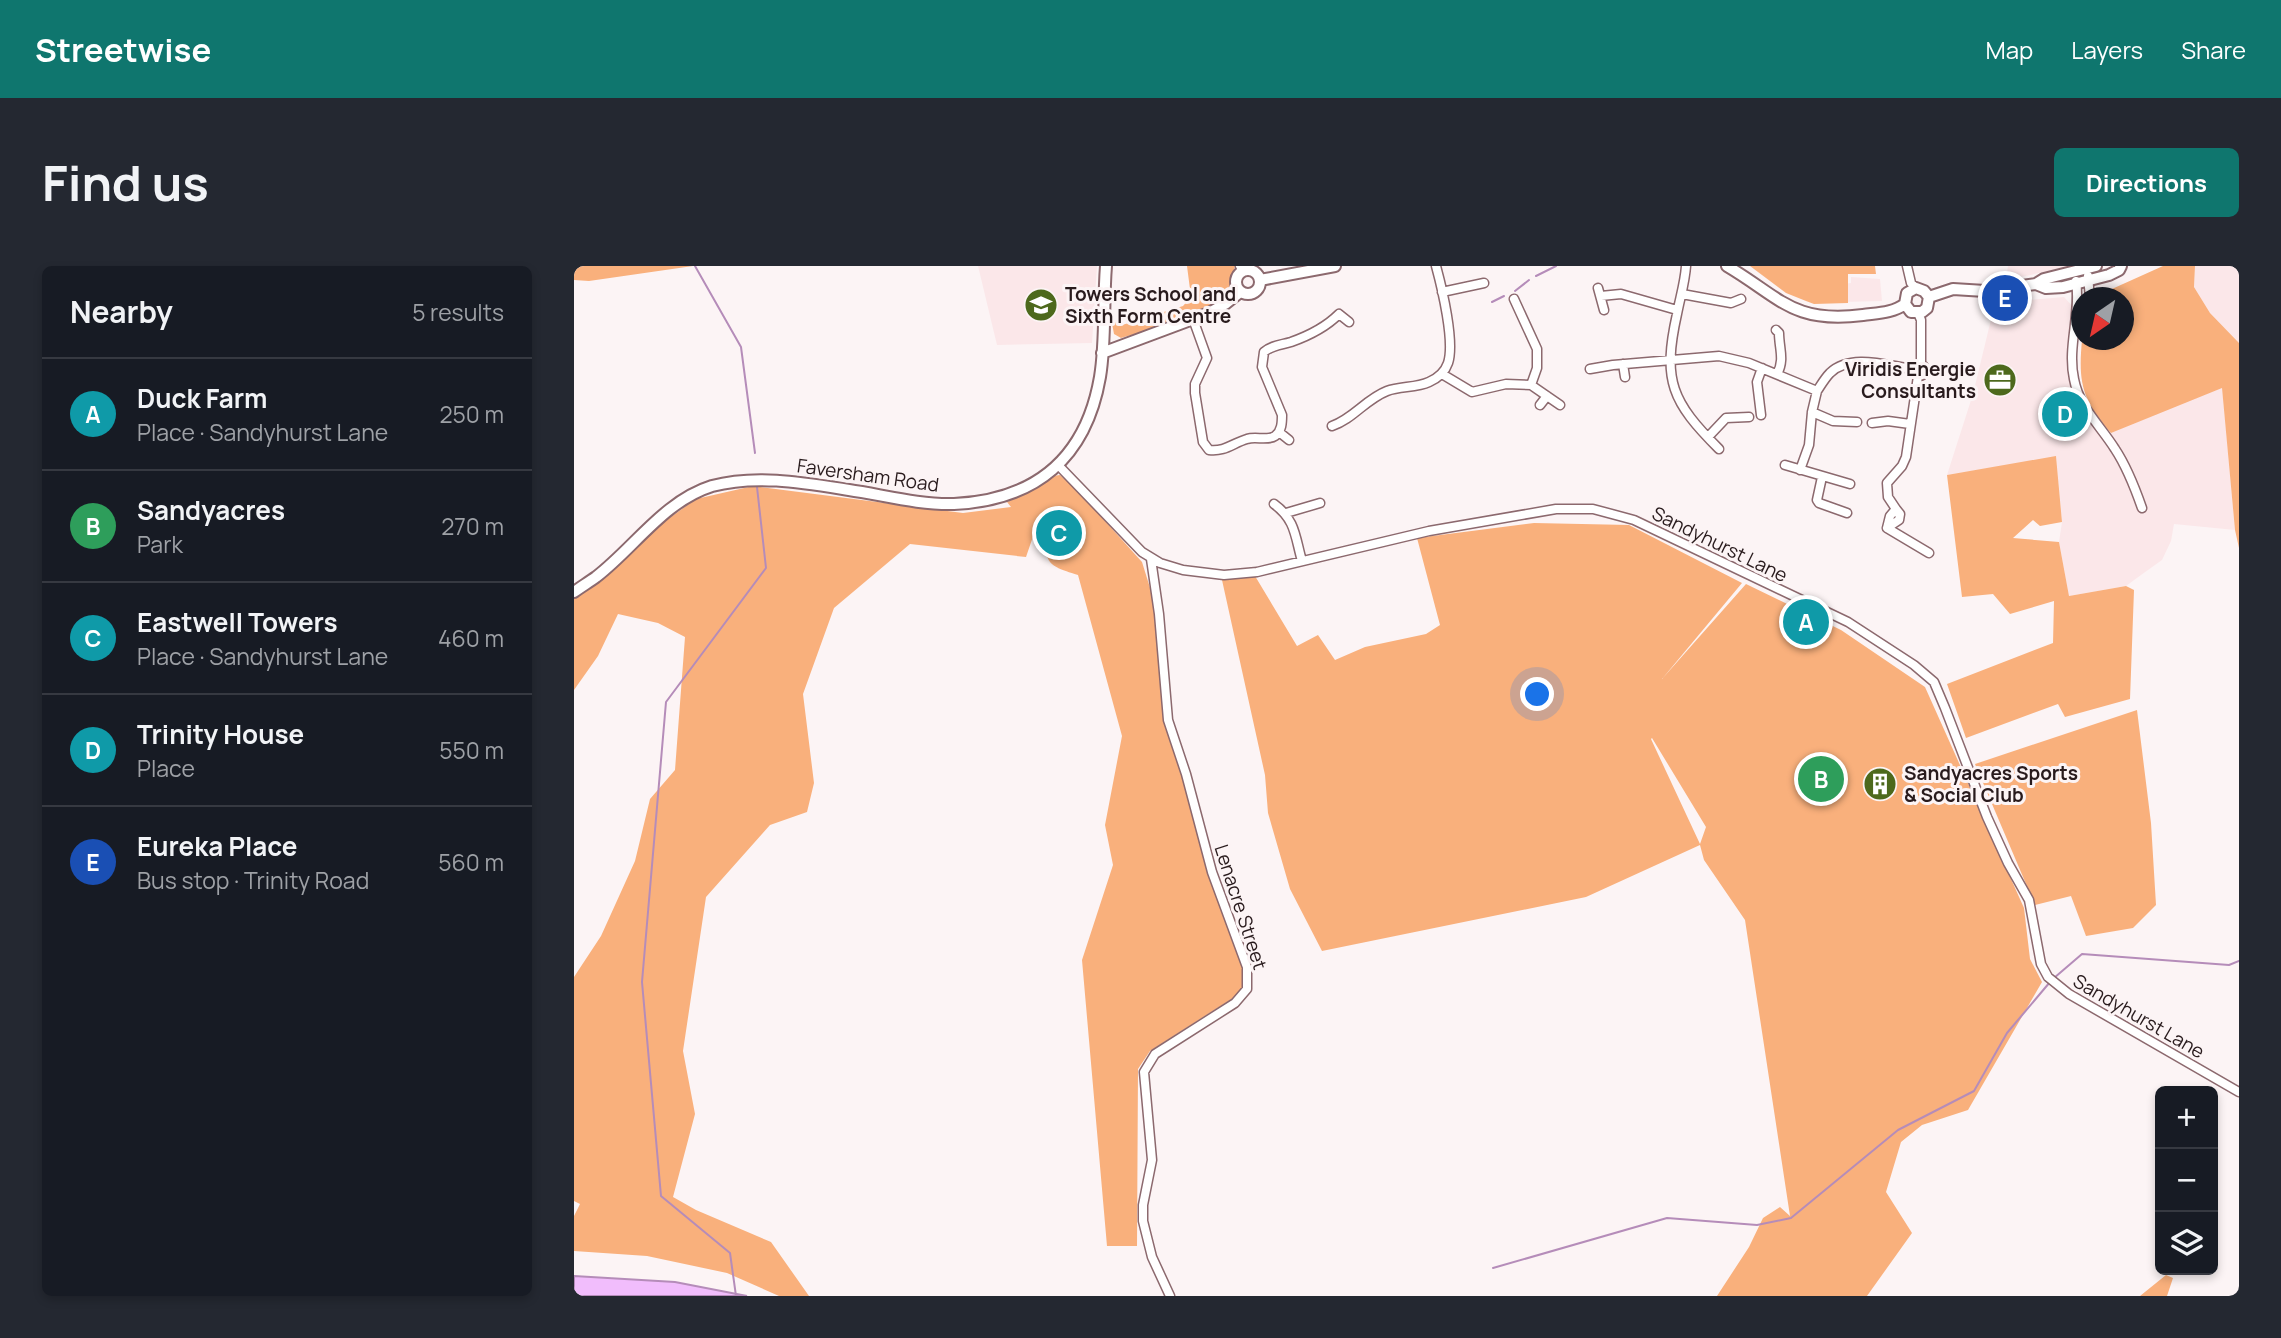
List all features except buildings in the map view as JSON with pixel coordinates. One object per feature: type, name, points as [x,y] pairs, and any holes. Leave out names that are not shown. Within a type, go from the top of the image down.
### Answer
[{"type":"main road","name":"Faversham Road","points":[[574,592],[596,577],[676,505],[695,492],[714,486],[762,480],[952,504],[995,499],[1016,492],[1059,466],[1072,451],[1084,430],[1100,378],[1106,266]]},
{"type":"main road","points":[[1260,280],[1335,266]]},
{"type":"main road","points":[[1727,266],[1780,303],[1802,313],[1827,318],[1846,317],[1897,310],[1905,304]]},
{"type":"main road","points":[[1929,297],[1953,289],[1985,291],[2036,284],[2046,288],[2063,287],[2090,272],[2109,275],[2121,266]]},
{"type":"main road","points":[[1242,269],[1253,272],[1260,280],[1259,287],[1254,292],[1241,292],[1236,281],[1242,269]]},
{"type":"main road","points":[[1916,288],[1929,297],[1927,308],[1918,313],[1908,310],[1905,304],[1907,293],[1916,288]]},
{"type":"main road","points":[[1102,353],[1193,320],[1225,304],[1241,292]]},
{"type":"street","points":[[1332,426],[1345,422],[1370,400],[1387,391],[1424,384],[1442,374],[1450,356],[1436,266]]},
{"type":"street","points":[[1686,266],[1670,360],[1672,383],[1688,415],[1720,449]]},
{"type":"street","points":[[1907,266],[1911,283],[1916,288]]},
{"type":"street","points":[[2075,278],[2076,287]]},
{"type":"street","points":[[1442,292],[1484,283]]},
{"type":"street","points":[[1604,310],[1600,292],[1621,294],[1678,310]]},
{"type":"street","points":[[1682,294],[1731,303],[1741,299]]},
{"type":"street","points":[[1514,299],[1538,355],[1531,385]]},
{"type":"street","points":[[1918,313],[1921,320],[1921,364],[1915,364],[1906,457],[1887,483],[1888,497],[1896,509],[1890,516],[1888,528],[1928,553]]},
{"type":"street","points":[[1193,320],[1208,358],[1195,384],[1203,442],[1209,450],[1221,451],[1247,439],[1272,438],[1279,432],[1282,415],[1262,366],[1265,352],[1270,347],[1326,326],[1339,314],[1349,322]]},
{"type":"street","points":[[1776,330],[1779,333],[1782,364],[1777,374]]},
{"type":"street","points":[[2074,350],[2072,365],[2079,396],[2091,418],[2117,453],[2142,508]]},
{"type":"street","points":[[1590,369],[1719,356],[1762,368],[1816,391]]},
{"type":"street","points":[[1800,470],[1809,445],[1816,391],[1830,373],[1847,364],[1859,362],[1915,372]]},
{"type":"street","points":[[1623,364],[1625,377]]},
{"type":"street","points":[[1761,415],[1757,382],[1762,368]]},
{"type":"street","points":[[1442,374],[1472,392],[1506,384],[1531,385],[1560,405]]},
{"type":"street","points":[[1469,402],[1472,392]]},
{"type":"street","points":[[1540,405],[1547,396]]},
{"type":"street","points":[[1812,412],[1833,421],[1857,422]]},
{"type":"street","points":[[1707,438],[1726,418],[1749,417]]},
{"type":"street","points":[[1872,423],[1888,421],[1910,424]]},
{"type":"street","points":[[1345,422],[1351,430]]},
{"type":"street","points":[[1279,432],[1289,440]]},
{"type":"street","points":[[1785,465],[1850,484]]},
{"type":"street","name":"Sandyhurst Lane","points":[[1059,466],[1129,540],[1151,559],[1183,570],[1224,575],[1257,572],[1429,531],[1556,509],[1593,509],[1634,520],[1855,626],[1914,664],[1934,682],[1987,817],[2029,900],[2039,956],[2051,980],[2069,994],[2239,1092]]},
{"type":"street","points":[[1822,477],[1816,500],[1847,513]]},
{"type":"street","points":[[1286,513],[1320,503]]},
{"type":"street","points":[[1274,504],[1286,513],[1293,523],[1302,561]]},
{"type":"street","name":"Lenacre Street","points":[[1151,559],[1159,614],[1168,720],[1186,774],[1212,872],[1242,953],[1248,982],[1244,995],[1235,1003],[1155,1054],[1144,1072],[1152,1160],[1143,1205],[1143,1221],[1152,1257],[1170,1296]]},
{"type":"shaded area","points":[[574,266],[693,266],[589,281],[574,280]]},
{"type":"shaded area","name":"Towers School and Sixth Form Centre","points":[[978,266],[1097,266],[1092,343],[997,345]]},
{"type":"shaded area","points":[[1187,266],[1235,266],[1226,294],[1215,304],[1175,322],[1121,338],[1114,334],[1111,318],[1119,326],[1183,306],[1191,297]]},
{"type":"shaded area","points":[[1750,266],[1875,266],[1876,274],[1848,274],[1848,303],[1814,304],[1786,293]]},
{"type":"shaded area","points":[[2008,266],[2071,266],[2021,277],[2013,272],[2007,273]]},
{"type":"shaded area","points":[[2163,266],[2195,266],[2194,287],[2210,313],[2239,343],[2239,548],[2222,388],[2111,433],[2088,400],[2082,380],[2082,350],[2134,350],[2134,287],[2116,287]]},
{"type":"shaded area","points":[[2195,266],[2239,266],[2239,343],[2210,313],[2194,287]]},
{"type":"shaded area","points":[[1851,277],[1880,279],[1882,301],[1841,302],[1841,284],[1851,283]]},
{"type":"shaded area","points":[[2064,297],[2071,305],[2071,350],[2075,350],[2074,391],[2089,421],[2111,433],[2222,386],[2235,530],[2174,524],[2171,541],[2162,560],[2126,586],[2069,596],[2059,542],[2062,522],[2056,457],[1947,475],[1973,394],[1995,303]]},
{"type":"shaded area","points":[[2056,456],[2062,522],[2040,526],[2033,520],[2013,538],[2059,542],[2069,596],[2126,586],[2134,590],[2130,699],[2065,717],[2058,704],[1966,738],[1947,684],[2053,643],[2054,601],[2010,614],[1993,594],[1962,597],[1947,475]]},
{"type":"shaded area","points":[[1060,475],[1078,491],[1142,562],[1156,607],[1166,721],[1185,775],[1242,967],[1244,991],[1150,1051],[1138,1069],[1137,1246],[1107,1246],[1082,960],[1113,865],[1105,825],[1122,736],[1078,575],[1053,565],[1047,557],[1040,531],[1064,538],[1065,535],[1063,530],[1056,528],[1055,532],[1045,529],[1039,519],[1026,557],[910,544],[834,608],[803,694],[814,783],[807,812],[770,825],[706,897],[683,1051],[695,1114],[673,1197],[696,1210],[771,1242],[809,1296],[779,1296],[727,1273],[647,1256],[574,1251],[574,1216],[580,1204],[574,1201],[574,977],[601,936],[635,861],[650,799],[675,770],[685,637],[658,623],[618,614],[598,656],[574,690],[574,599],[594,586],[654,529],[696,499],[753,486],[963,513],[1011,507],[1007,502],[1041,482]]},
{"type":"shaded area","points":[[1534,523],[1629,525],[1742,583],[1662,679],[1746,584],[1841,630],[1925,687],[2024,908],[2030,959],[2042,982],[1968,1110],[1922,1125],[1901,1142],[1886,1192],[1912,1233],[1867,1296],[1717,1296],[1749,1247],[1763,1218],[1780,1207],[1790,1216],[1745,920],[1704,860],[1700,845],[1586,897],[1322,951],[1290,889],[1268,813],[1265,775],[1222,580],[1255,576],[1297,646],[1318,635],[1335,660],[1365,647],[1426,634],[1440,625],[1417,538]],"holes":[[[1652,738],[1706,827],[1700,844]]]},
{"type":"shaded area","points":[[2137,710],[2151,823],[2156,905],[2133,928],[2086,936],[2071,896],[2035,905],[1975,764]]},
{"type":"shaded area","points":[[2166,1275],[2173,1278],[2167,1296],[2140,1296]]},
{"type":"shaded area","points":[[574,1276],[675,1282],[747,1296],[574,1296]]},
{"type":"waterway","points":[[695,266],[741,347],[755,453]]},
{"type":"waterway","points":[[1536,276],[1556,266]]},
{"type":"waterway","points":[[1515,291],[1529,280]]},
{"type":"waterway","points":[[1492,302],[1504,296]]},
{"type":"waterway","points":[[736,1296],[730,1253],[661,1196],[642,982],[666,702],[766,568],[757,487]]},
{"type":"waterway","points":[[2054,978],[2082,954],[2229,965],[2239,961]]},
{"type":"waterway","points":[[1493,1268],[1667,1218],[1757,1225],[1791,1218],[1898,1130],[1974,1091],[2007,1033],[2050,982]]},
{"type":"place","name":"Eureka Place","points":[[2005,298]]},
{"type":"place","name":"Towers School and Sixth Form Centre","points":[[1041,305]]},
{"type":"place","name":"Viridis Energie Consultants","points":[[2000,380]]},
{"type":"place","name":"Trinity House","points":[[2065,414]]},
{"type":"place","name":"Eastwell Towers","points":[[1059,533]]},
{"type":"place","name":"Duck Farm","points":[[1806,622]]},
{"type":"place","name":"Sandyacres","points":[[1821,779]]},
{"type":"place","name":"Sandyacres Sports & Social Club","points":[[1880,784]]}]
